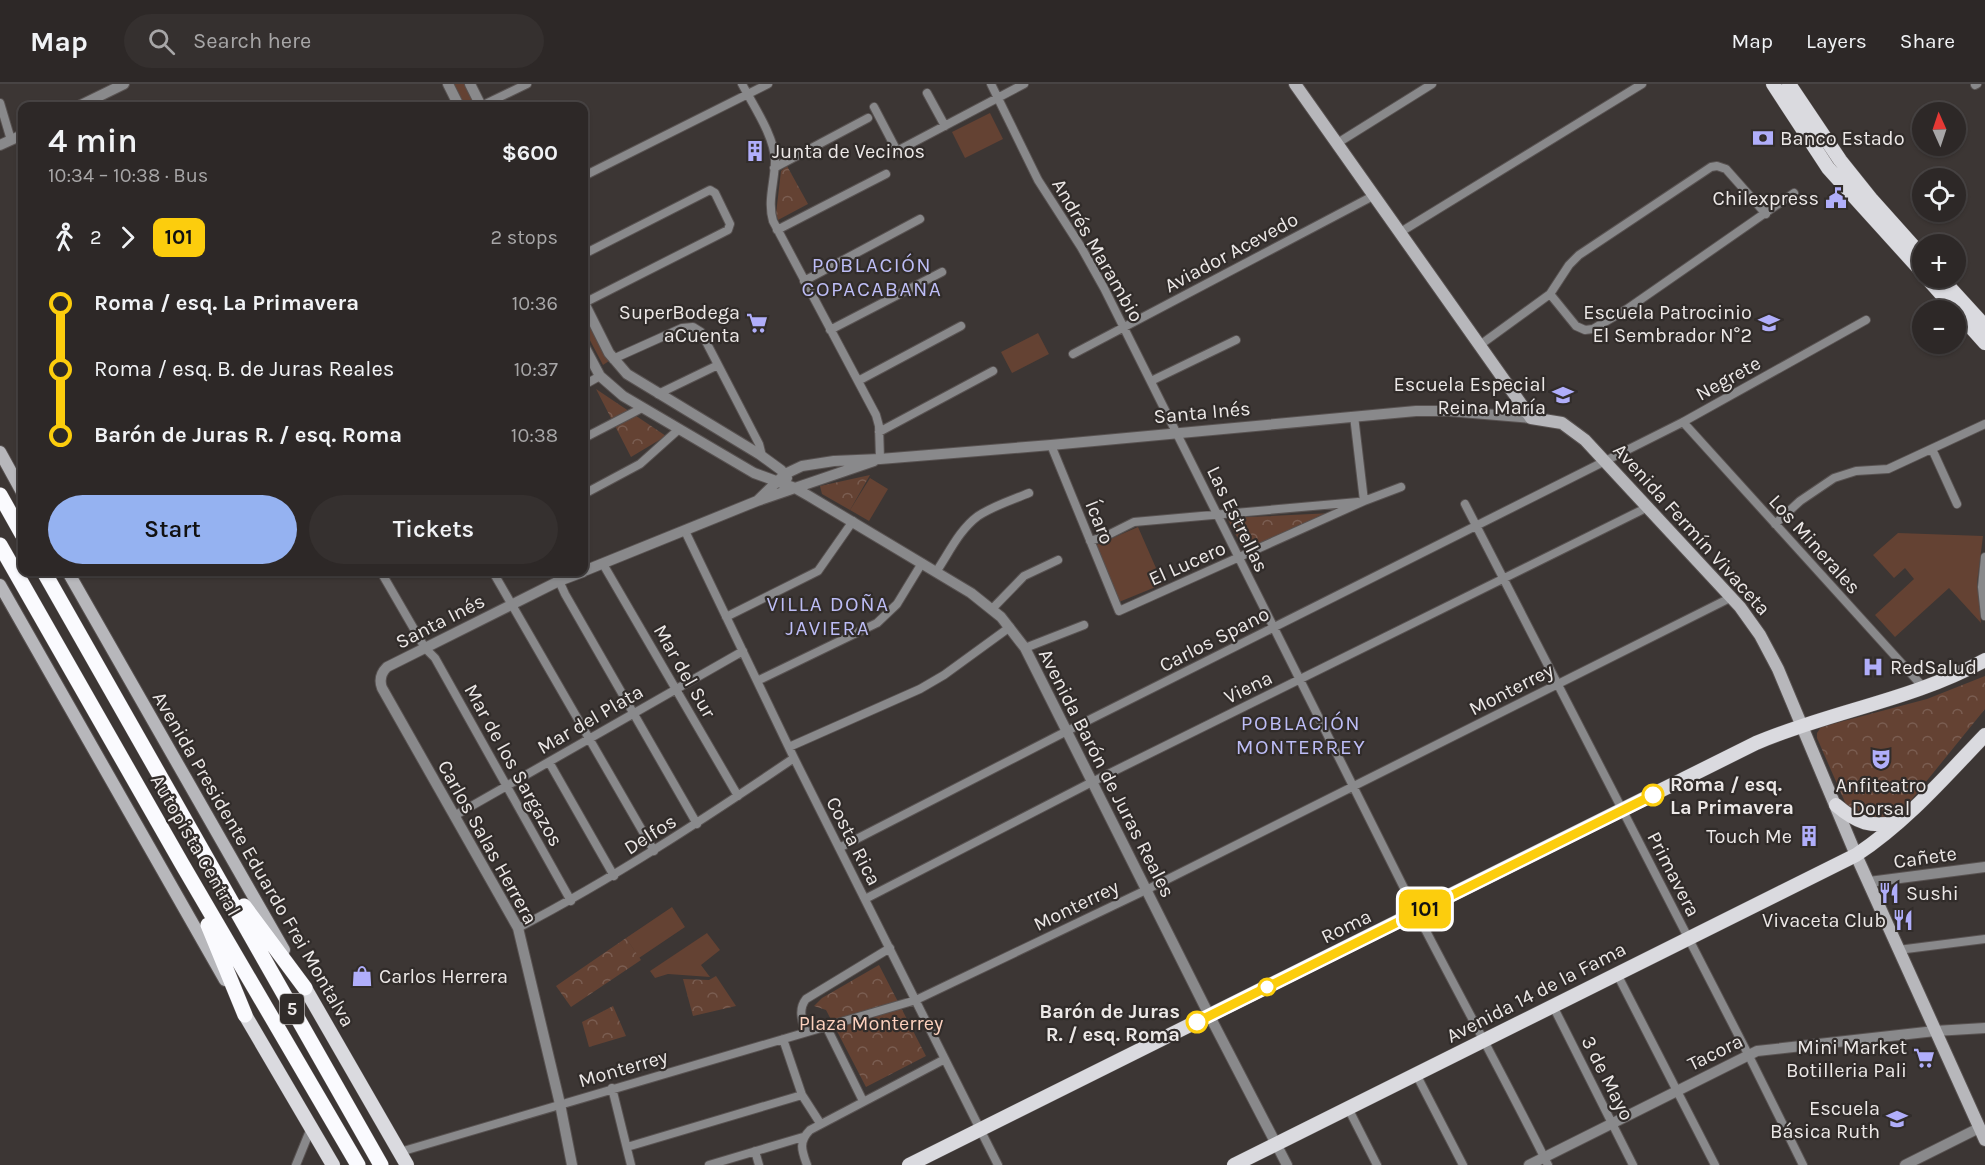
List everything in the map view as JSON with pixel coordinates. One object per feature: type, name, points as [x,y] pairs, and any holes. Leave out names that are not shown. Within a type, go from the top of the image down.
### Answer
[{"type":"highway","points":[[0,495],[18,527]]},
{"type":"highway","name":"Autopista Central","points":[[0,545],[357,1165]]},
{"type":"highway","name":"Autopista Central","points":[[46,576],[381,1165]]},
{"type":"highway","points":[[204,853],[305,988]]},
{"type":"highway","points":[[182,864],[245,1015]]},
{"type":"main road","points":[[1295,84],[1531,418]]},
{"type":"main road","points":[[1773,84],[1828,168],[1912,261]]},
{"type":"main road","points":[[1789,84],[1840,160],[1912,245]]},
{"type":"main road","points":[[1936,288],[1985,344]]},
{"type":"main road","points":[[1950,288],[1985,326]]},
{"type":"main road","name":"Avenida Fermín Vivaceta","points":[[1531,418],[1562,423],[1585,440],[1646,508],[1732,597],[1755,626],[1771,654],[1856,855],[1985,1140]]},
{"type":"main road","points":[[0,452],[18,485]]},
{"type":"main road","name":"Avenida Presidente Eduardo Frei Montalva","points":[[70,576],[407,1165]]},
{"type":"main road","points":[[0,585],[332,1165]]},
{"type":"main road","name":"Roma","points":[[909,1165],[1731,755],[1802,725],[1924,688],[1985,660]]},
{"type":"main road","name":"Avenida 14 de la Fama","points":[[1234,1165],[1856,855],[1920,804],[1985,735]]},
{"type":"main road","points":[[1836,805],[1863,823],[1884,825],[1899,822]]},
{"type":"street","points":[[87,102],[124,84]]},
{"type":"street","points":[[448,84],[457,102]]},
{"type":"street","points":[[470,84],[480,102]]},
{"type":"street","points":[[490,102],[527,84]]},
{"type":"street","points":[[742,84],[772,145],[774,168],[771,217],[876,415],[879,432],[878,460]]},
{"type":"street","points":[[588,174],[768,84]]},
{"type":"street","name":"Andrés Marambio","points":[[991,84],[1042,187],[1094,267],[1177,433]]},
{"type":"street","points":[[874,107],[897,151],[1024,84]]},
{"type":"street","points":[[1336,144],[1432,84]]},
{"type":"street","points":[[1399,233],[1642,84]]},
{"type":"street","points":[[927,93],[945,126]]},
{"type":"street","points":[[0,103],[11,140]]},
{"type":"street","points":[[774,168],[868,118]]},
{"type":"street","points":[[0,145],[18,137]]},
{"type":"street","points":[[1480,345],[1550,294],[1569,265],[1579,255],[1708,169],[1717,166],[1726,169],[1766,214]]},
{"type":"street","points":[[777,230],[886,174]]},
{"type":"street","points":[[588,252],[707,190],[712,190],[730,226],[728,230],[588,301]]},
{"type":"street","points":[[1550,294],[1576,326],[1585,330],[1593,330],[1794,193]]},
{"type":"street","name":"Aviador Acevedo","points":[[1073,354],[1373,196]]},
{"type":"street","points":[[804,281],[920,219]]},
{"type":"street","points":[[830,330],[942,273]]},
{"type":"street","name":"Avenida Barón de Juras Reales","points":[[588,311],[613,359],[627,374],[762,456],[785,474],[795,488]]},
{"type":"street","name":"Negrete","points":[[1605,462],[1683,422],[1866,320]]},
{"type":"street","points":[[858,381],[961,326]]},
{"type":"street","points":[[588,383],[600,376],[613,359],[682,328],[693,327],[701,332],[759,444],[762,456]]},
{"type":"street","points":[[1151,381],[1236,340]]},
{"type":"street","name":"Avenida Barón de Juras Reales","points":[[588,354],[600,376],[616,392],[754,473],[795,488],[853,522],[971,593],[1010,627],[1025,648],[1287,1165]]},
{"type":"street","points":[[658,394],[718,365]]},
{"type":"street","points":[[879,432],[993,371]]},
{"type":"street","points":[[588,436],[642,408]]},
{"type":"street","name":"Santa Inés","points":[[757,501],[785,474],[813,464],[846,459],[878,460],[1430,411],[1531,418]]},
{"type":"street","points":[[1090,541],[1134,522],[1364,501],[1354,416]]},
{"type":"street","name":"Los Minerales","points":[[1683,422],[1924,688]]},
{"type":"street","points":[[1775,524],[1800,501],[1834,478],[1856,471],[1888,469],[1985,424]]},
{"type":"street","points":[[588,492],[640,464],[678,430]]},
{"type":"street","name":"Las Estrellas","points":[[1177,433],[1353,787],[1546,1161]]},
{"type":"street","name":"Ícaro","points":[[1051,445],[1119,610]]},
{"type":"street","points":[[1932,449],[1957,504]]},
{"type":"street","name":"Santa Inés","points":[[588,569],[757,501],[878,460]]},
{"type":"street","name":"Carlos Spano","points":[[839,848],[1067,731],[1605,462]]},
{"type":"street","name":"El Lucero","points":[[1119,610],[1364,501],[1401,487]]},
{"type":"street","points":[[936,572],[962,532],[972,521],[987,511],[1029,493]]},
{"type":"street","name":"Primavera","points":[[1465,504],[1803,1165]]},
{"type":"street","name":"Viena","points":[[865,899],[1092,782],[1646,508]]},
{"type":"street","points":[[726,617],[818,571],[853,522]]},
{"type":"street","name":"Costa Rica","points":[[685,531],[794,758],[998,1165]]},
{"type":"street","points":[[1985,557],[1982,587],[1985,616]]},
{"type":"street","points":[[992,609],[1024,576],[1058,560]]},
{"type":"street","points":[[757,681],[877,623],[897,604],[921,563]]},
{"type":"street","name":"Mar del Sur","points":[[603,564],[738,796]]},
{"type":"street","points":[[383,576],[425,648]]},
{"type":"street","points":[[496,576],[654,851]]},
{"type":"street","points":[[557,576],[697,824]]},
{"type":"street","name":"Santa Inés","points":[[381,676],[387,667],[513,604],[557,576]]},
{"type":"street","name":"Monterrey","points":[[400,1152],[916,1000],[1146,890],[1732,597]]},
{"type":"street","points":[[1025,648],[1084,625]]},
{"type":"street","points":[[789,747],[920,689],[944,675],[1010,627]]},
{"type":"street","name":"Mar de los Sargazos","points":[[425,648],[435,658],[571,901]]},
{"type":"street","name":"Mar del Plata","points":[[454,816],[743,651]]},
{"type":"street","name":"Carlos Salas Herrera","points":[[381,676],[382,688],[518,928],[560,1104],[572,1165]]},
{"type":"street","name":"Delfos","points":[[518,928],[614,876],[697,824],[794,758]]},
{"type":"street","points":[[549,762],[614,876]]},
{"type":"street","name":"Cañete","points":[[1869,882],[1985,867]]},
{"type":"street","points":[[1898,950],[1985,939]]},
{"type":"street","points":[[805,1032],[801,1012],[806,999],[890,948]]},
{"type":"street","points":[[1617,974],[1715,1165]]},
{"type":"street","name":"3 de Mayo","points":[[1553,1006],[1633,1165]]},
{"type":"street","points":[[826,1026],[863,1101]]},
{"type":"street","name":"Tacora","points":[[1529,1165],[1546,1161],[1612,1123],[1748,1054],[1767,1049],[1935,1030],[1985,1028]]},
{"type":"street","points":[[783,1039],[802,1095],[820,1123]]},
{"type":"street","points":[[712,1165],[803,1137],[820,1123],[945,1059]]},
{"type":"street","points":[[1416,1074],[1462,1165]]},
{"type":"street","points":[[612,1088],[631,1165]]},
{"type":"street","points":[[627,1147],[802,1095]]},
{"type":"street","points":[[1348,1108],[1377,1165]]},
{"type":"street","points":[[296,1165],[310,1128]]},
{"type":"street","points":[[1905,1165],[1979,1128]]},
{"type":"street","points":[[803,1137],[801,1147],[807,1165]]},
{"type":"street","points":[[755,1151],[759,1165]]},
{"type":"green space","points":[[453,84],[464,84],[475,102],[462,102]]},
{"type":"green space","points":[[990,113],[1003,139],[965,158],[952,132]]},
{"type":"green space","points":[[787,166],[808,204],[778,220],[776,214],[781,171]]},
{"type":"green space","points":[[588,321],[609,361],[603,365],[588,337]]},
{"type":"green space","points":[[1038,333],[1049,354],[1012,373],[1001,352]]},
{"type":"green space","points":[[596,389],[666,436],[631,457]]},
{"type":"green space","points":[[870,475],[850,510],[822,494],[820,486]]},
{"type":"green space","points":[[870,478],[888,489],[869,521],[850,510]]},
{"type":"green space","points":[[1333,513],[1246,554],[1227,518]]},
{"type":"green space","points":[[1138,527],[1163,584],[1119,602],[1094,546]]},
{"type":"green space","points":[[1898,533],[1983,536],[1977,583],[1981,623],[1949,588],[1895,637],[1875,615],[1914,579],[1905,568],[1894,578],[1873,555]]},
{"type":"green space","points":[[1985,676],[1985,709],[1912,799],[1893,818],[1875,822],[1848,809],[1817,738],[1821,727],[1927,699]]},
{"type":"green space","points":[[672,907],[685,927],[639,958],[626,938]]},
{"type":"green space","points":[[707,933],[720,950],[701,965],[710,977],[668,974],[655,978],[650,971]]},
{"type":"green space","points":[[626,938],[641,960],[571,1007],[556,986]]},
{"type":"green space","name":"Plaza Monterrey","points":[[879,965],[926,1056],[866,1087],[826,1010],[814,1006],[822,998]]},
{"type":"green space","points":[[716,976],[736,1006],[693,1016],[683,979],[709,980]]},
{"type":"green space","points":[[613,1006],[626,1036],[589,1047],[582,1022]]},
{"type":"bus line","name":"101","points":[[1197,1022],[1653,795]]},
{"type":"place","name":"Banco Estado","points":[[1763,138]]},
{"type":"place","name":"Junta de Vecinos","points":[[755,151]]},
{"type":"place","name":"Chilexpress","points":[[1836,198]]},
{"type":"place","name":"SuperBodega aCuenta","points":[[757,323]]},
{"type":"place","name":"Escuela Patrocinio El Sembrador N°2","points":[[1769,323]]},
{"type":"place","name":"Escuela Especial Reina María","points":[[1563,395]]},
{"type":"place","name":"RedSalud","points":[[1873,667]]},
{"type":"place","name":"Anfiteatro Dorsal","points":[[1881,759]]},
{"type":"place","name":"Roma / esq. La Primavera","points":[[1653,795]]},
{"type":"place","name":"Touch Me","points":[[1809,836]]},
{"type":"place","name":"Sushi","points":[[1889,893]]},
{"type":"place","name":"Vivaceta Club","points":[[1903,920]]},
{"type":"place","name":"Carlos Herrera","points":[[362,976]]},
{"type":"place","name":"Barón de Juras R. / esq. Roma","points":[[1197,1022]]},
{"type":"place","name":"Mini Market Botilleria Pali","points":[[1924,1058]]},
{"type":"place","name":"Escuela Básica Ruth","points":[[1897,1119]]},
{"type":"district","name":"POBLACIÓN COPACABANA","points":[[872,277]]},
{"type":"district","name":"VILLA DOÑA JAVIERA","points":[[828,616]]},
{"type":"district","name":"POBLACIÓN MONTERREY","points":[[1301,735]]}]
